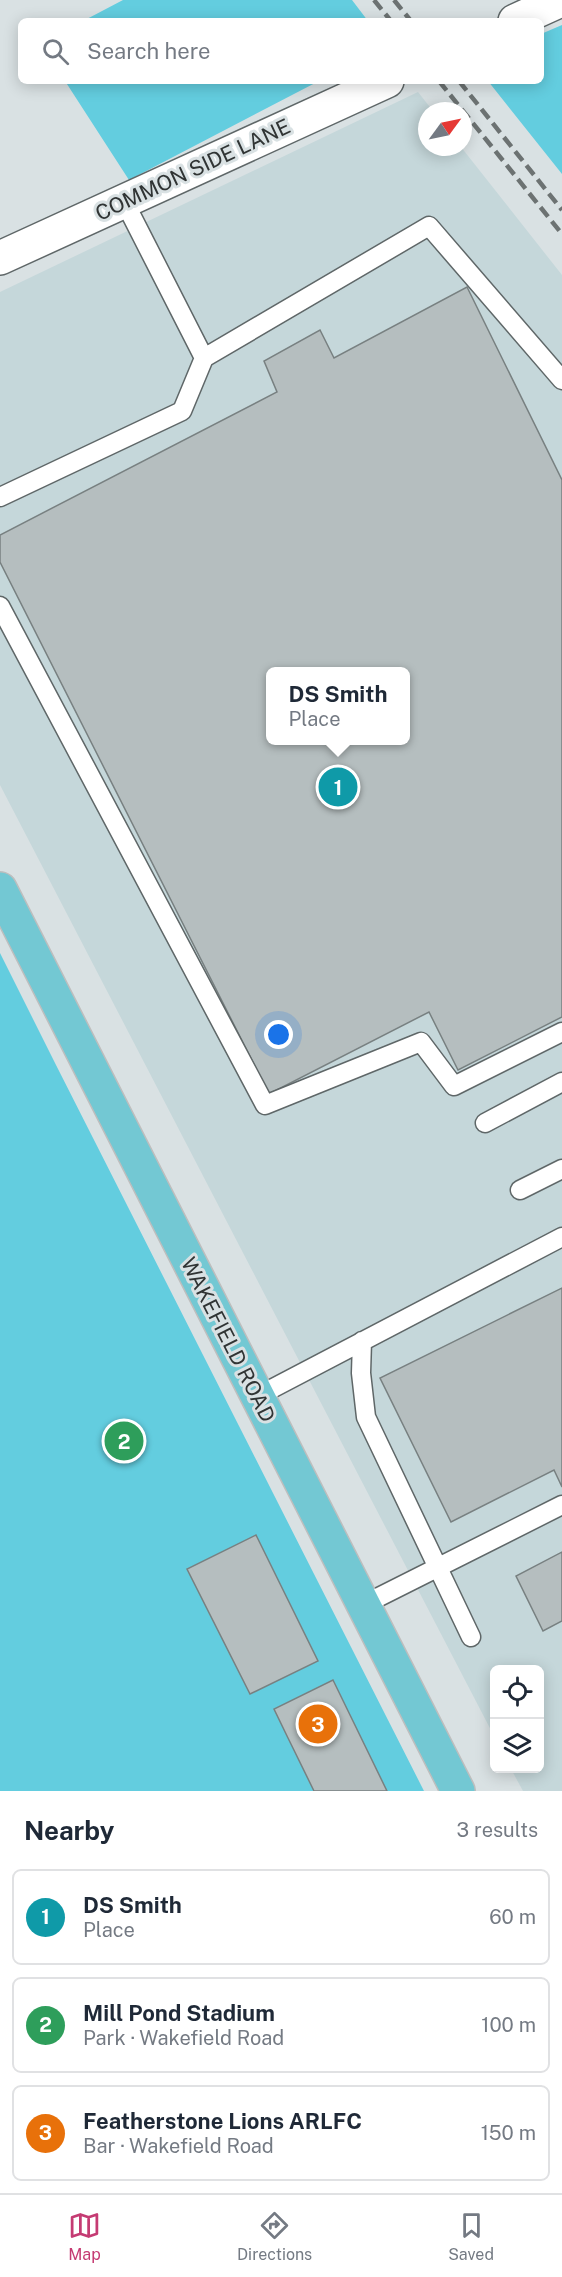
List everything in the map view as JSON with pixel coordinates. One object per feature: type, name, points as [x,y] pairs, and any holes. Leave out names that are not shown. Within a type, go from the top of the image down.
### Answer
[{"type":"main road","points":[[522,18],[561,0]]},
{"type":"main road","name":"COMMON SIDE LANE","points":[[0,258],[381,84]]},
{"type":"main road","name":"WAKEFIELD ROAD","points":[[0,889],[458,1791]]},
{"type":"lane","points":[[124,201],[204,358]]},
{"type":"lane","points":[[0,497],[182,411],[204,358],[429,226],[562,380]]},
{"type":"lane","points":[[0,606],[265,1105],[421,1042],[454,1086],[562,1032]]},
{"type":"lane","points":[[485,1123],[562,1082]]},
{"type":"lane","points":[[520,1190],[562,1169]]},
{"type":"lane","points":[[256,1396],[562,1237]]},
{"type":"lane","points":[[362,1341],[361,1373],[366,1418],[471,1637]]},
{"type":"lane","points":[[363,1605],[562,1505]]},
{"type":"shaded area","points":[[123,0],[352,0],[366,18],[89,18]]},
{"type":"shaded area","points":[[562,25],[562,174],[490,84],[544,84],[544,33]]},
{"type":"shaded area","points":[[67,84],[313,84],[129,180]]},
{"type":"shaded area","points":[[418,92],[426,102],[418,102],[418,156],[468,156],[562,275],[562,1791],[523,1791],[513,1773],[544,1773],[544,1665],[490,1665],[490,1728],[0,785],[0,292]]},
{"type":"shaded area","points":[[0,953],[56,1065],[424,1791],[0,1791]]},
{"type":"building","points":[[467,287],[562,480],[562,1017],[458,1070],[429,1012],[269,1094],[0,562],[0,535],[277,392],[264,361],[320,330],[334,358]]},
{"type":"building","points":[[562,1288],[562,1487],[554,1470],[451,1522],[380,1378]]},
{"type":"building","points":[[256,1535],[318,1661],[250,1694],[187,1569]]},
{"type":"building","points":[[562,1552],[562,1621],[543,1631],[516,1576]]},
{"type":"building","points":[[333,1680],[387,1791],[314,1791],[288,1738],[274,1709]]},
{"type":"railway","points":[[374,0],[389,18]]},
{"type":"railway","points":[[394,0],[409,18]]},
{"type":"railway","points":[[441,84],[562,234]]},
{"type":"railway","points":[[461,84],[562,210]]},
{"type":"place","name":"DS Smith","points":[[338,787]]},
{"type":"place","name":"Mill Pond Stadium","points":[[124,1441]]},
{"type":"place","name":"Featherstone Lions ARLFC","points":[[318,1724]]}]
